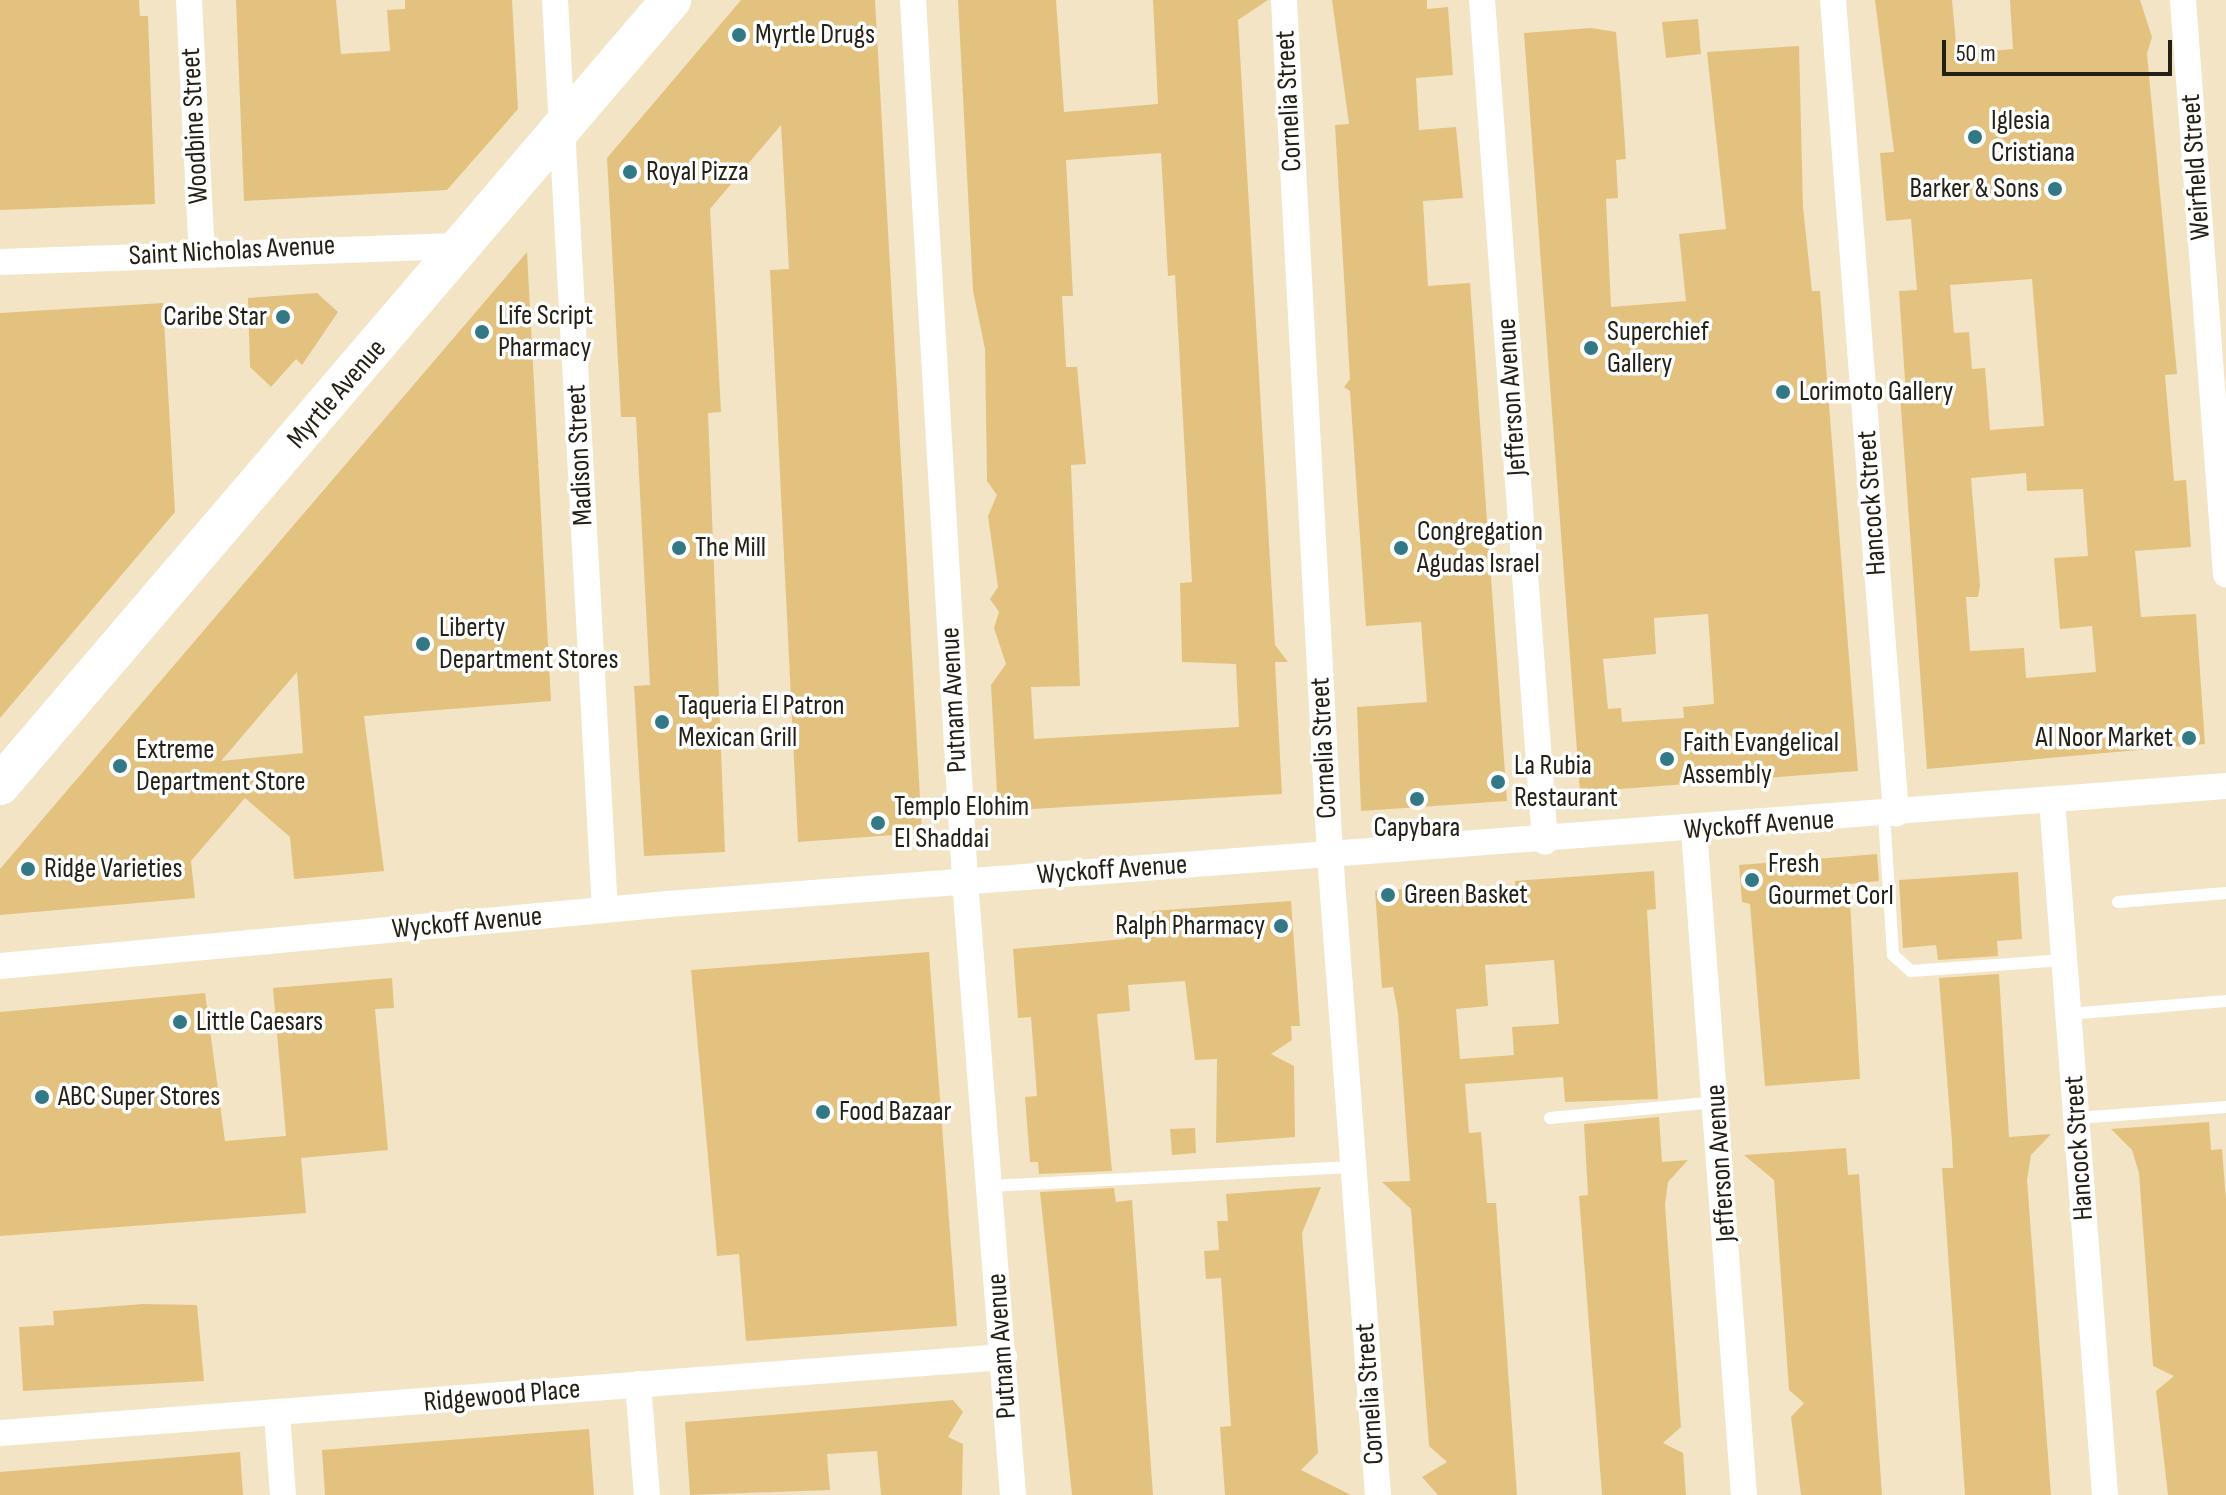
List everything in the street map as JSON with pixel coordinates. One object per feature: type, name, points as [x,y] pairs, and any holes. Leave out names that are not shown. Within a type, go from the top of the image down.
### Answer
[{"type":"main road","name":"Myrtle Avenue","points":[[0,785],[563,133],[671,0]]},
{"type":"street","name":"Woodbine Street","points":[[189,0],[202,253]]},
{"type":"street","name":"Madison Street","points":[[555,0],[605,910]]},
{"type":"street","name":"Putnam Avenue","points":[[913,0],[965,881],[1013,1495]]},
{"type":"street","name":"Cornelia Street","points":[[1284,0],[1330,854],[1378,1495]]},
{"type":"street","name":"Jefferson Avenue","points":[[1482,0],[1545,842]]},
{"type":"street","name":"Hancock Street","points":[[1833,0],[1890,815]]},
{"type":"street","name":"Weirfield Street","points":[[2183,0],[2226,574]]},
{"type":"street","name":"Saint Nicholas Avenue","points":[[0,262],[464,246]]},
{"type":"street","name":"Wyckoff Avenue","points":[[0,966],[605,910],[1330,854],[1545,842],[2226,786]]},
{"type":"street","name":"Hancock Street","points":[[2052,800],[2105,1495]]},
{"type":"street","name":"Jefferson Avenue","points":[[1694,830],[1717,1102],[1744,1495]]},
{"type":"street","name":"Ridgewood Place","points":[[0,1433],[1004,1357]]},
{"type":"street","points":[[638,1384],[647,1495]]},
{"type":"street","points":[[277,1414],[283,1495]]},
{"type":"lane","points":[[1890,815],[1893,955],[1911,971],[2065,960]]},
{"type":"lane","points":[[2118,902],[2226,893]]},
{"type":"lane","points":[[2068,1014],[2226,1001]]},
{"type":"lane","points":[[1550,1118],[1717,1102]]},
{"type":"lane","points":[[2077,1118],[2226,1107]]},
{"type":"lane","points":[[990,1186],[1353,1167]]},
{"type":"building","points":[[0,0],[139,0],[140,16],[148,16],[155,204],[0,210]]},
{"type":"building","points":[[236,0],[336,0],[341,54],[390,51],[387,10],[405,9],[405,0],[512,0],[518,109],[447,190],[244,201]]},
{"type":"building","points":[[741,0],[875,0],[922,833],[798,842],[770,270],[789,269],[781,125],[710,209],[721,412],[708,413],[725,852],[644,856],[634,686],[650,685],[636,417],[621,417],[607,158]]},
{"type":"building","points":[[958,0],[1056,0],[1064,112],[1158,104],[1153,0],[1268,0],[1238,20],[1275,645],[1288,662],[1275,662],[1282,794],[998,811],[991,685],[1006,664],[994,628],[999,612],[990,599],[998,587],[988,516],[997,495],[987,481],[985,349],[973,291]],"holes":[[[1161,153],[1168,276],[1175,275],[1192,582],[1180,583],[1182,662],[1236,664],[1239,727],[1034,739],[1031,687],[1080,686],[1071,465],[1086,464],[1077,367],[1066,367],[1062,296],[1073,296],[1066,160]]]},
{"type":"building","points":[[1332,0],[1427,0],[1427,9],[1448,7],[1453,75],[1416,78],[1419,130],[1456,127],[1463,198],[1423,201],[1428,286],[1470,283],[1507,801],[1361,811],[1357,707],[1427,702],[1421,622],[1366,626],[1350,391],[1344,387],[1350,379],[1335,125],[1349,124]]},
{"type":"building","points":[[1875,0],[1952,0],[1957,54],[2013,49],[2010,0],[2140,0],[2152,37],[2147,54],[2177,374],[2165,375],[2174,481],[2186,480],[2191,547],[2135,551],[2141,617],[2196,614],[2205,744],[1927,769],[1900,395],[1906,395],[1899,291],[1917,290],[1911,219],[1886,221],[1880,153],[1894,152]],"holes":[[[2032,279],[2044,426],[1990,430],[1985,368],[1972,369],[1969,332],[1954,333],[1950,285]],[[2026,473],[2027,491],[2083,489],[2088,556],[2054,558],[2060,629],[2092,626],[2096,672],[2026,678],[2024,648],[1970,651],[1966,597],[1978,597],[1980,586],[1971,478]]]},
{"type":"building","points":[[1698,19],[1701,54],[1666,58],[1662,22]]},
{"type":"building","points":[[1591,28],[1616,32],[1626,159],[1616,160],[1618,198],[1606,199],[1611,307],[1686,301],[1679,234],[1726,229],[1707,52],[1799,46],[1803,207],[1812,291],[1820,291],[1858,771],[1580,792],[1524,33]],"holes":[[[1708,614],[1714,704],[1683,707],[1684,718],[1622,722],[1621,708],[1608,709],[1603,659],[1656,654],[1654,618]]]},
{"type":"building","points":[[527,252],[551,701],[364,716],[384,871],[294,879],[290,837],[245,798],[191,861],[195,898],[0,915],[0,869]],"holes":[[[297,672],[303,753],[221,761]]]},
{"type":"building","points":[[317,293],[338,312],[302,365],[296,359],[271,387],[250,367],[248,298]]},
{"type":"building","points":[[163,303],[175,512],[0,718],[0,313]]},
{"type":"building","points":[[1877,854],[1879,881],[1849,884],[1860,1079],[1765,1086],[1750,904],[1742,902],[1739,865]]},
{"type":"building","points":[[1654,871],[1656,909],[1647,910],[1658,1099],[1565,1102],[1563,1077],[1465,1084],[1469,1133],[1481,1132],[1487,1203],[1496,1203],[1517,1495],[1438,1495],[1422,1477],[1447,1462],[1429,1446],[1411,1209],[1382,1182],[1410,1181],[1398,1013],[1393,987],[1382,988],[1375,891],[1403,889],[1403,900],[1428,899],[1515,889],[1515,881]],"holes":[[[1554,960],[1559,1024],[1512,1027],[1514,1055],[1460,1059],[1456,1009],[1488,1006],[1485,965]]]},
{"type":"building","points":[[2018,872],[2022,939],[1997,941],[1998,956],[1938,960],[1936,945],[1903,948],[1899,880]]},
{"type":"building","points":[[1291,901],[1300,1026],[1291,1026],[1292,1040],[1271,1054],[1294,1066],[1295,1137],[1216,1143],[1217,1059],[1195,1060],[1185,981],[1128,985],[1130,1011],[1097,1014],[1112,1171],[1039,1174],[1038,1162],[1030,1162],[1025,1097],[1037,1096],[1031,1017],[1018,1018],[1013,949],[1125,939],[1123,920],[1153,918],[1152,911]]},
{"type":"building","name":"Food Bazaar","points":[[929,952],[957,1326],[746,1341],[739,1254],[717,1256],[691,970]]},
{"type":"building","points":[[1999,974],[2009,1137],[2051,1134],[2031,1155],[2027,1180],[2051,1495],[1965,1495],[1942,1168],[1953,1168],[1939,978]]},
{"type":"building","points":[[392,978],[394,1008],[375,1009],[388,1150],[301,1158],[306,1213],[0,1236],[0,1012],[205,993],[225,1141],[286,1136],[273,988]]},
{"type":"building","points":[[1659,1117],[1662,1162],[1688,1160],[1668,1182],[1665,1205],[1681,1427],[1663,1443],[1683,1453],[1686,1495],[1602,1495],[1579,1196],[1588,1195],[1584,1124]]},
{"type":"building","points":[[2209,1122],[2211,1150],[2222,1149],[2226,1200],[2226,1495],[2168,1495],[2156,1391],[2174,1376],[2153,1366],[2139,1173],[2132,1150],[2111,1129]]},
{"type":"building","points":[[1195,1128],[1196,1153],[1172,1155],[1170,1129]]},
{"type":"building","points":[[1846,1148],[1848,1175],[1859,1174],[1882,1495],[1801,1495],[1791,1417],[1804,1403],[1789,1390],[1774,1180],[1744,1155]]},
{"type":"building","points":[[1321,1187],[1302,1233],[1318,1453],[1301,1470],[1351,1495],[1225,1495],[1220,1427],[1231,1426],[1221,1278],[1206,1279],[1204,1251],[1219,1250],[1217,1221],[1228,1221],[1226,1194]]},
{"type":"building","points":[[1114,1188],[1116,1202],[1132,1200],[1153,1495],[1072,1495],[1040,1192]]},
{"type":"building","points":[[143,1304],[197,1305],[204,1381],[23,1391],[19,1327],[54,1325],[53,1311]]},
{"type":"building","points":[[953,1400],[963,1412],[948,1437],[963,1444],[962,1495],[881,1495],[877,1451],[827,1454],[830,1490],[690,1495],[685,1422]]},
{"type":"building","points":[[589,1429],[594,1495],[325,1495],[322,1450]]},
{"type":"building","points":[[240,1452],[243,1495],[0,1495],[0,1472]]},
{"type":"place","name":"Myrtle Drugs","points":[[739,35]]},
{"type":"place","name":"Iglesia Cristiana","points":[[1975,137]]},
{"type":"place","name":"Royal Pizza","points":[[630,172]]},
{"type":"place","name":"Barker & Sons","points":[[2055,189]]},
{"type":"place","name":"Caribe Star","points":[[283,317]]},
{"type":"place","name":"Life Script Pharmacy","points":[[482,332]]},
{"type":"place","name":"Superchief Gallery","points":[[1591,348]]},
{"type":"place","name":"Lorimoto Gallery","points":[[1783,392]]},
{"type":"place","name":"The Mill","points":[[679,548]]},
{"type":"place","name":"Congregation Agudas Israel","points":[[1401,548]]},
{"type":"place","name":"Liberty Department Stores","points":[[423,644]]},
{"type":"place","name":"Taqueria El Patron Mexican Grill","points":[[662,722]]},
{"type":"place","name":"Al Noor Market","points":[[2189,738]]},
{"type":"place","name":"Faith Evangelical Assembly","points":[[1667,759]]},
{"type":"place","name":"Extreme Department Store","points":[[120,766]]},
{"type":"place","name":"La Rubia Restaurant","points":[[1498,782]]},
{"type":"place","name":"Capybara","points":[[1417,799]]},
{"type":"place","name":"Templo Elohim El Shaddai","points":[[878,823]]},
{"type":"place","name":"Ridge Varieties","points":[[28,869]]},
{"type":"place","name":"Fresh Gourmet Corl","points":[[1752,880]]},
{"type":"place","name":"Green Basket","points":[[1388,895]]},
{"type":"place","name":"Ralph Pharmacy","points":[[1281,926]]},
{"type":"place","name":"Little Caesars","points":[[180,1022]]},
{"type":"place","name":"ABC Super Stores","points":[[42,1097]]},
{"type":"place","name":"Food Bazaar","points":[[823,1112]]}]
